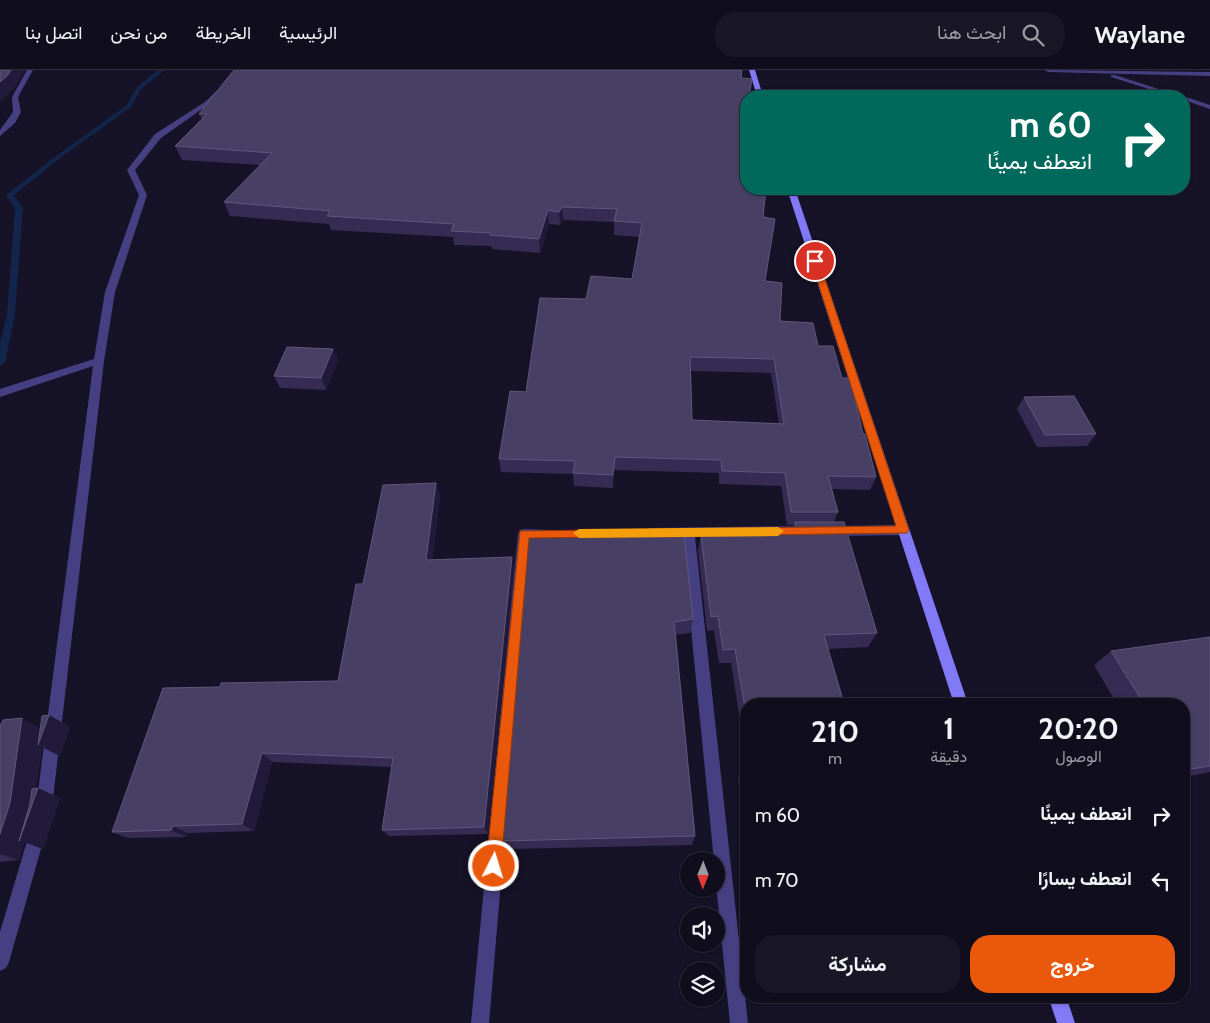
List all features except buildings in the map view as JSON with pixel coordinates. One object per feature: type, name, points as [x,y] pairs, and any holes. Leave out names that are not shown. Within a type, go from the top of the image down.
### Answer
[{"type":"main road","points":[[752,70],[758,90]]},
{"type":"main road","points":[[793,195],[959,698]]},
{"type":"main road","points":[[1059,1003],[1066,1023]]},
{"type":"street","points":[[0,134],[18,112],[15,97],[30,70]]},
{"type":"street","points":[[0,962],[43,812],[99,361],[110,292],[143,195],[131,170],[158,136],[207,103],[242,70]]},
{"type":"street","points":[[1048,70],[1210,74]]},
{"type":"street","points":[[1099,72],[1158,90]]},
{"type":"street","points":[[1190,100],[1210,107]]},
{"type":"street","points":[[0,392],[99,361]]},
{"type":"street","points":[[640,533],[903,530]]},
{"type":"street","points":[[688,532],[739,1023]]},
{"type":"street","points":[[480,1023],[524,534],[562,534]]},
{"type":"waterway","points":[[0,363],[11,314],[19,208],[10,195],[58,157],[129,106],[140,87],[162,70]]},
{"type":"slow traffic","points":[[579,533],[778,531]]},
{"type":"route","points":[[494,866],[524,534],[903,530],[815,261]]}]
